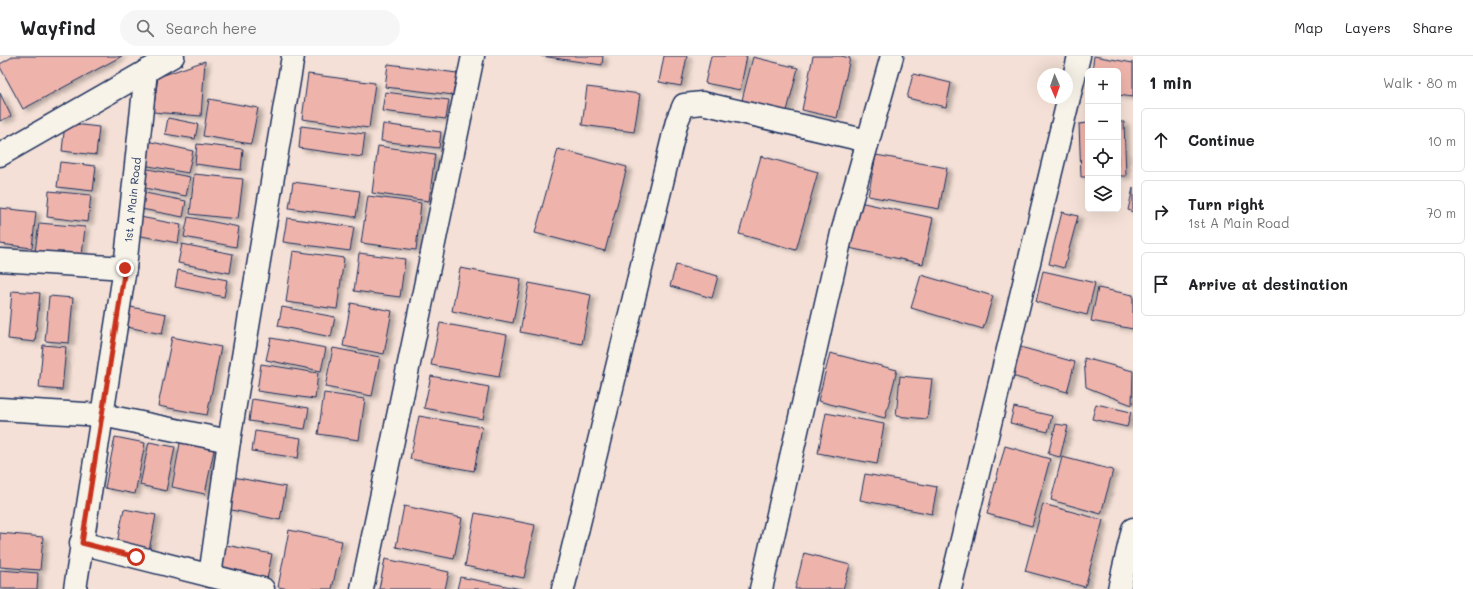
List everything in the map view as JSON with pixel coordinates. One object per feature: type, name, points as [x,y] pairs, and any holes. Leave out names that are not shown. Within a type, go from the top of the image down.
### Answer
[{"type":"street","points":[[0,155],[173,56]]},
{"type":"street","points":[[210,576],[229,441],[293,56]]},
{"type":"street","points":[[362,589],[473,56]]},
{"type":"street","points":[[761,589],[842,233],[892,56]]},
{"type":"street","points":[[950,589],[1079,56]]},
{"type":"street","name":"1st A Main Road","points":[[75,589],[125,268],[146,71]]},
{"type":"street","points":[[563,589],[676,121],[684,104],[702,103],[868,142]]},
{"type":"street","points":[[0,260],[125,268]]},
{"type":"street","points":[[0,409],[102,415],[229,441]]},
{"type":"street","points":[[1119,589],[1133,529]]},
{"type":"street","points":[[82,543],[263,589]]},
{"type":"building","points":[[14,56],[122,56],[23,109],[0,67],[0,64]]},
{"type":"building","points":[[541,56],[603,56],[602,65]]},
{"type":"building","points":[[664,56],[687,56],[681,86],[659,82]]},
{"type":"building","points":[[711,56],[747,56],[740,90],[705,83]]},
{"type":"building","points":[[813,56],[841,56],[850,58],[837,118],[802,110]]},
{"type":"building","points":[[1094,56],[1133,63],[1133,97],[1121,95],[1121,68],[1092,68]]},
{"type":"building","points":[[753,57],[798,68],[787,111],[742,100]]},
{"type":"building","points":[[205,61],[201,116],[153,112],[158,77]]},
{"type":"building","points":[[388,64],[457,73],[454,95],[385,87]]},
{"type":"building","points":[[308,74],[375,83],[369,128],[302,119]]},
{"type":"building","points":[[913,74],[951,83],[946,107],[907,98]]},
{"type":"building","points":[[587,87],[640,94],[634,132],[582,125]]},
{"type":"building","points":[[385,92],[449,100],[446,119],[382,111]]},
{"type":"building","points":[[0,93],[11,116],[0,121]]},
{"type":"building","points":[[209,99],[258,108],[251,144],[203,136]]},
{"type":"building","points":[[168,118],[198,124],[195,139],[165,134]]},
{"type":"building","points":[[1121,122],[1124,122],[1126,176],[1121,176]]},
{"type":"building","points":[[65,123],[99,127],[96,155],[62,151]]},
{"type":"building","points":[[1085,123],[1085,177],[1081,177],[1079,124]]},
{"type":"building","points":[[383,124],[441,132],[439,148],[381,141]]},
{"type":"building","points":[[301,126],[365,134],[362,157],[299,148]]},
{"type":"building","points":[[147,141],[193,151],[188,173],[143,165]]},
{"type":"building","points":[[197,144],[243,149],[241,170],[195,164]]},
{"type":"building","points":[[378,146],[435,154],[429,201],[372,193]]},
{"type":"building","points":[[558,149],[627,167],[605,251],[535,233]]},
{"type":"building","points":[[876,155],[947,168],[939,209],[868,196]]},
{"type":"building","points":[[761,156],[818,172],[796,250],[739,234]]},
{"type":"building","points":[[60,162],[96,166],[93,191],[57,187]]},
{"type":"building","points":[[143,168],[190,177],[186,196],[139,187]]},
{"type":"building","points":[[194,174],[243,179],[238,219],[190,214]]},
{"type":"building","points":[[293,182],[360,191],[356,217],[289,208]]},
{"type":"building","points":[[1133,188],[1133,212],[1128,210]]},
{"type":"building","points":[[49,191],[91,195],[88,222],[47,217]]},
{"type":"building","points":[[140,192],[186,201],[183,217],[136,208]]},
{"type":"building","points":[[368,196],[421,203],[416,250],[361,243]]},
{"type":"building","points":[[859,202],[933,218],[923,264],[849,248]]},
{"type":"building","points":[[0,208],[36,212],[32,248],[0,244]]},
{"type":"building","points":[[1062,212],[1078,216],[1064,268],[1049,264]]},
{"type":"building","points":[[135,216],[181,225],[178,243],[131,234]]},
{"type":"building","points":[[188,217],[239,227],[236,247],[184,237]]},
{"type":"building","points":[[287,218],[354,227],[350,251],[283,242]]},
{"type":"building","points":[[39,223],[85,227],[82,256],[35,252]]},
{"type":"building","points":[[182,244],[233,254],[230,273],[178,263]]},
{"type":"building","points":[[293,251],[344,258],[337,309],[286,302]]},
{"type":"building","points":[[359,253],[405,259],[400,297],[354,291]]},
{"type":"building","points":[[676,265],[718,276],[712,298],[670,286]]},
{"type":"building","points":[[460,268],[521,279],[513,323],[452,311]]},
{"type":"building","points":[[178,270],[227,280],[224,297],[175,287]]},
{"type":"building","points":[[1043,271],[1095,283],[1087,315],[1036,302]]},
{"type":"building","points":[[921,275],[993,296],[983,329],[911,308]]},
{"type":"building","points":[[529,283],[591,295],[582,344],[520,332]]},
{"type":"building","points":[[1098,288],[1133,295],[1133,329],[1091,321]]},
{"type":"building","points":[[12,291],[40,293],[35,342],[8,339]]},
{"type":"building","points":[[49,296],[73,298],[69,343],[45,341]]},
{"type":"building","points":[[351,303],[392,311],[384,354],[343,346]]},
{"type":"building","points":[[121,305],[166,314],[162,334],[117,325]]},
{"type":"building","points":[[282,307],[335,317],[331,337],[278,326]]},
{"type":"building","points":[[440,323],[507,335],[499,377],[431,365]]},
{"type":"building","points":[[172,337],[221,347],[207,415],[158,406]]},
{"type":"building","points":[[271,338],[326,348],[321,371],[266,360]]},
{"type":"building","points":[[43,345],[66,347],[62,390],[39,388]]},
{"type":"building","points":[[1020,347],[1075,362],[1067,392],[1012,376]]},
{"type":"building","points":[[333,348],[380,357],[372,396],[325,387]]},
{"type":"building","points":[[830,353],[897,370],[885,418],[818,401]]},
{"type":"building","points":[[1084,358],[1133,371],[1132,405],[1086,387]]},
{"type":"building","points":[[261,364],[318,373],[315,399],[257,391]]},
{"type":"building","points":[[431,376],[489,387],[483,419],[424,408]]},
{"type":"building","points":[[900,376],[932,379],[927,419],[896,416]]},
{"type":"building","points":[[324,393],[365,399],[359,440],[318,434]]},
{"type":"building","points":[[252,399],[309,408],[305,429],[249,421]]},
{"type":"building","points":[[1096,404],[1131,412],[1127,427],[1092,419]]},
{"type":"building","points":[[1014,407],[1052,416],[1048,432],[1010,423]]},
{"type":"building","points":[[826,413],[884,424],[877,464],[818,453]]},
{"type":"building","points":[[419,416],[482,427],[474,471],[410,459]]},
{"type":"building","points":[[1056,424],[1068,426],[1060,457],[1048,454]]},
{"type":"building","points":[[255,431],[301,438],[298,458],[252,451]]},
{"type":"building","points":[[115,437],[145,443],[135,494],[105,488]]},
{"type":"building","points":[[181,438],[215,445],[205,494],[172,487]]},
{"type":"building","points":[[149,442],[175,447],[166,491],[140,485]]},
{"type":"building","points":[[1005,446],[1050,459],[1032,526],[987,514]]},
{"type":"building","points":[[1062,457],[1113,470],[1101,514],[1051,500]]},
{"type":"building","points":[[865,474],[937,487],[932,514],[860,500]]},
{"type":"building","points":[[233,477],[286,487],[280,520],[227,509]]},
{"type":"building","points":[[1043,504],[1103,520],[1085,587],[1025,571]]},
{"type":"building","points":[[404,506],[462,518],[454,559],[396,547]]},
{"type":"building","points":[[124,509],[156,515],[149,550],[117,543]]},
{"type":"building","points":[[475,513],[535,525],[524,578],[465,566]]},
{"type":"building","points":[[289,530],[342,541],[332,589],[290,589],[278,587]]},
{"type":"building","points":[[0,533],[43,537],[40,570],[0,567]]},
{"type":"building","points":[[226,545],[272,554],[267,579],[220,570]]},
{"type":"building","points":[[804,553],[850,565],[843,589],[795,589]]},
{"type":"building","points":[[385,559],[449,572],[445,589],[379,589]]},
{"type":"building","points":[[0,570],[38,573],[37,589],[0,589]]},
{"type":"building","points":[[460,577],[521,589],[457,589]]},
{"type":"route","points":[[125,268],[82,543],[136,557]]}]
